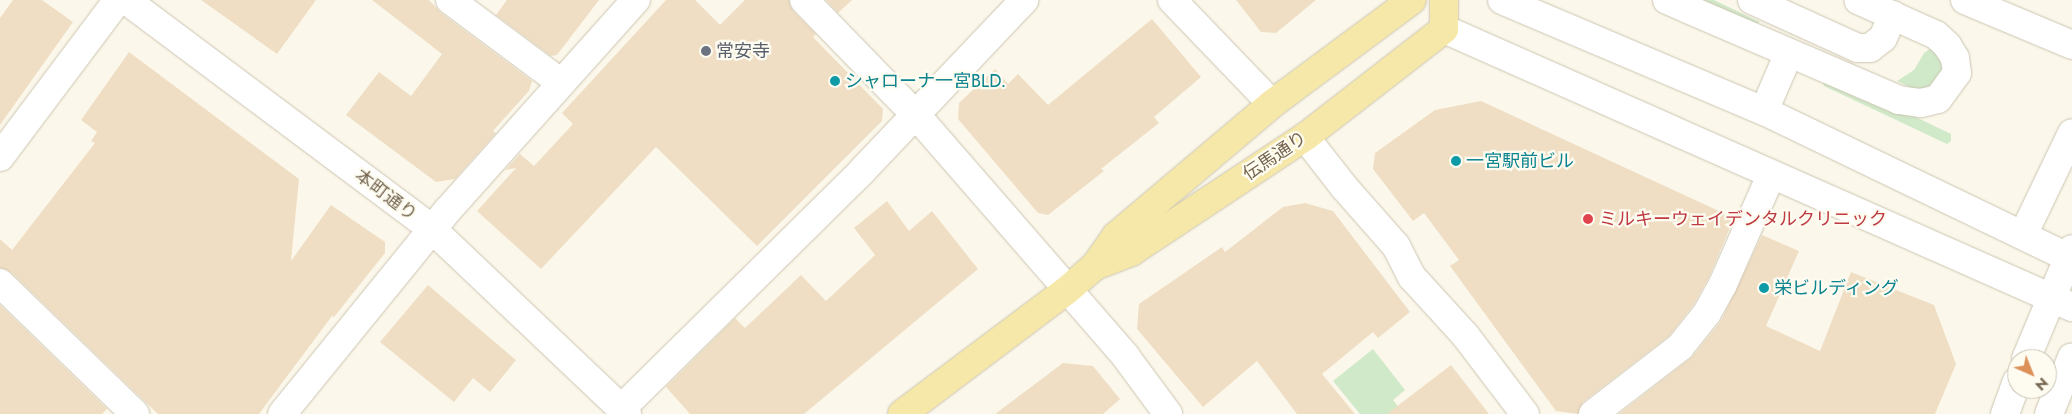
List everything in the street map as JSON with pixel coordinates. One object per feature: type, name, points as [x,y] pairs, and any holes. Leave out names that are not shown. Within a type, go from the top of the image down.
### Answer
[{"type":"main road","name":"伝馬通り","points":[[902,414],[1066,291],[1095,266],[1116,236],[1272,104],[1412,0]]},
{"type":"main road","points":[[1444,0],[1444,29]]},
{"type":"main road","name":"伝馬通り","points":[[1095,266],[1131,252],[1305,137],[1444,29]]},
{"type":"street","points":[[0,156],[118,0]]},
{"type":"street","name":"本町通り","points":[[126,0],[432,229],[624,411]]},
{"type":"street","points":[[450,0],[560,82]]},
{"type":"street","points":[[282,414],[432,229],[560,82],[636,0]]},
{"type":"street","points":[[804,0],[916,115],[1066,291],[1126,357],[1168,414]]},
{"type":"street","points":[[624,411],[916,115],[1024,0]]},
{"type":"street","points":[[1172,0],[1272,104]]},
{"type":"street","points":[[1502,0],[1764,111],[2023,235],[2071,255],[2061,302],[2032,349]]},
{"type":"street","points":[[1666,0],[1899,100],[1921,103],[1938,99],[1957,73],[1956,58],[1936,35],[1858,0]]},
{"type":"street","points":[[1752,0],[1780,6],[1858,48],[1870,48],[1883,38],[1893,15]]},
{"type":"street","points":[[1965,0],[2072,45]]},
{"type":"street","points":[[1444,29],[2061,302]]},
{"type":"street","points":[[1764,111],[1789,53]]},
{"type":"street","points":[[2023,235],[2072,133]]},
{"type":"street","points":[[1305,137],[1344,187],[1396,246],[1412,277],[1465,335],[1526,414]]},
{"type":"street","points":[[1593,414],[1680,348],[1707,313],[1723,284],[1771,175]]},
{"type":"street","points":[[0,283],[135,414]]},
{"type":"street","points":[[2049,414],[2072,357]]},
{"type":"street","points":[[2005,414],[2010,399]]},
{"type":"green space","points":[[1699,0],[1714,0],[1760,22],[1752,25]]},
{"type":"green space","points":[[1930,49],[1948,58],[1940,88],[1919,92],[1897,81],[1914,70],[1924,53]]},
{"type":"green space","points":[[1829,75],[1951,134],[1951,141],[1947,144],[1824,86],[1820,76]]},
{"type":"green space","points":[[1373,349],[1405,390],[1393,400],[1404,414],[1360,414],[1333,381]]},
{"type":"building","points":[[13,0],[42,0],[73,22],[0,125],[0,18]]},
{"type":"building","points":[[201,0],[316,0],[277,54]]},
{"type":"building","points":[[372,0],[429,0],[441,13],[532,81],[529,91],[493,131],[496,133],[455,179],[436,182],[346,115],[379,72],[411,96],[442,54]]},
{"type":"building","points":[[507,0],[599,0],[557,55],[551,56],[496,15]]},
{"type":"building","points":[[666,0],[695,0],[720,25],[745,0],[789,0],[793,11],[816,34],[813,37],[883,109],[882,121],[757,246],[656,147],[541,269],[477,211],[516,168],[505,170],[520,154],[534,166],[573,124],[562,113]]},
{"type":"building","points":[[826,0],[852,0],[838,13]]},
{"type":"building","points":[[1236,0],[1316,0],[1276,33],[1261,32]]},
{"type":"building","points":[[1152,19],[1201,77],[1154,117],[1159,123],[1101,169],[1104,171],[1048,215],[1038,213],[958,119],[959,103],[995,69],[1008,84],[1018,74],[1048,105]]},
{"type":"building","points":[[129,52],[299,179],[291,261],[331,205],[385,242],[385,253],[334,317],[332,316],[259,414],[158,414],[11,272],[0,268],[0,239],[12,250],[95,143],[91,141],[97,132],[81,120]]},
{"type":"building","points":[[1481,101],[1734,218],[1709,277],[1694,304],[1669,336],[1583,402],[1578,414],[1556,411],[1450,266],[1459,260],[1424,213],[1413,221],[1373,169],[1375,153],[1435,110]]},
{"type":"building","points":[[887,201],[909,231],[932,211],[978,269],[804,414],[690,414],[666,387],[735,318],[745,328],[801,275],[826,301],[875,255],[854,228]]},
{"type":"building","points":[[1305,203],[1333,211],[1410,312],[1378,338],[1373,332],[1322,374],[1355,414],[1297,414],[1257,361],[1203,407],[1137,329],[1139,304],[1222,247],[1225,252],[1283,207]]},
{"type":"building","points":[[1762,235],[1799,251],[1766,326],[1820,351],[1851,272],[1934,305],[1956,364],[1935,414],[1619,414],[1692,357],[1721,321]]},
{"type":"building","points":[[428,285],[516,360],[490,392],[473,378],[454,402],[380,342]]},
{"type":"building","points":[[0,305],[107,409],[102,414],[0,414]]},
{"type":"building","points":[[1063,363],[1093,366],[1120,399],[1103,414],[995,414]]},
{"type":"building","points":[[1451,365],[1489,414],[1387,414]]},
{"type":"place","name":"常安寺","points":[[706,51]]},
{"type":"place","name":"シャローナ一宮BLD.","points":[[835,81]]},
{"type":"place","name":"一宮駅前ビル","points":[[1456,161]]},
{"type":"place","name":"ミルキーウェイデンタルクリニック","points":[[1588,219]]},
{"type":"place","name":"栄ビルディング","points":[[1764,288]]}]
